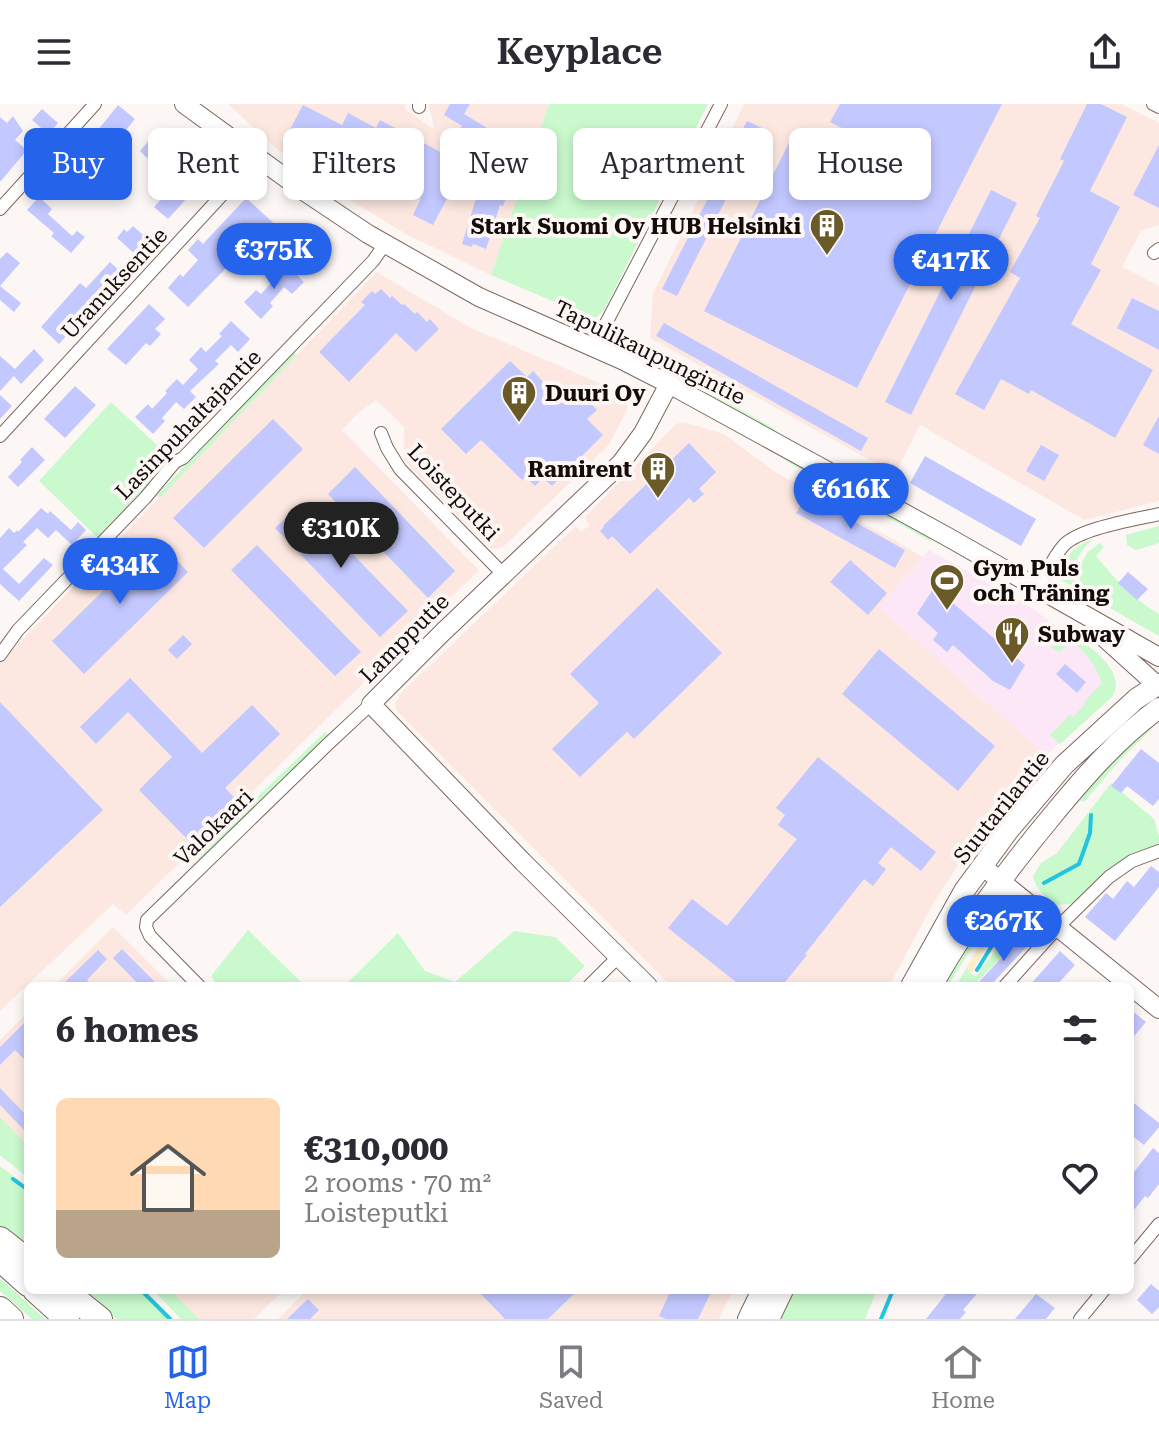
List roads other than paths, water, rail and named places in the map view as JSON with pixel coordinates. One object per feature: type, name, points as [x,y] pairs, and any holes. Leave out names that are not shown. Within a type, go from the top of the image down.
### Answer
[{"type":"highway","points":[[0,1239],[24,1258]]},
{"type":"highway","points":[[0,1259],[24,1280]]},
{"type":"highway","points":[[39,1294],[67,1319]]},
{"type":"highway","points":[[69,1294],[100,1319]]},
{"type":"highway","points":[[0,1309],[11,1319]]},
{"type":"main road","name":"Tapulikaupungintie","points":[[184,104],[218,128]]},
{"type":"main road","name":"Tapulikaupungintie","points":[[199,104],[215,126]]},
{"type":"main road","name":"Tapulikaupungintie","points":[[267,164],[385,244],[479,297],[669,384],[1159,657]]},
{"type":"main road","name":"Lampputie","points":[[644,982],[371,704],[621,463],[643,433],[669,384]]},
{"type":"main road","name":"Tapulikaupungintie","points":[[1072,609],[1158,686]]},
{"type":"main road","name":"Suutarilantie","points":[[913,982],[964,891],[1008,831],[1064,765],[1136,699],[1158,686]]},
{"type":"main road","name":"Suutarilantie","points":[[934,982],[1000,880],[1080,782],[1119,742],[1159,708]]},
{"type":"main road","points":[[982,866],[1126,982]]},
{"type":"main road","points":[[1134,989],[1159,1009]]},
{"type":"main road","points":[[748,1319],[760,1294]]},
{"type":"main road","points":[[769,1319],[781,1294]]},
{"type":"street","points":[[0,209],[95,104]]},
{"type":"street","points":[[593,348],[721,104]]},
{"type":"street","points":[[1153,104],[1159,107]]},
{"type":"street","name":"Uranuksentie","points":[[0,436],[217,200]]},
{"type":"street","name":"Lasinpuhaltajantie","points":[[0,655],[18,630],[145,498],[175,462],[183,458],[373,261],[385,244]]},
{"type":"street","name":"Loisteputki","points":[[381,433],[400,469],[504,575]]},
{"type":"street","points":[[1038,588],[1068,542],[1088,532],[1159,514]]},
{"type":"street","name":"Lasinpuhaltajantie","points":[[0,642],[18,630]]},
{"type":"street","name":"Valokaari","points":[[195,982],[150,936],[147,920],[371,704]]},
{"type":"street","points":[[1009,982],[1058,927],[1120,867],[1159,851]]},
{"type":"street","points":[[593,982],[618,957]]},
{"type":"street","points":[[1134,1254],[1159,1224]]},
{"type":"street","points":[[1080,1319],[1101,1294]]},
{"type":"waterway","points":[[1044,883],[1079,864],[1090,833],[1091,815]]},
{"type":"waterway","points":[[977,970],[999,934],[1014,917]]},
{"type":"waterway","points":[[13,1179],[24,1187]]},
{"type":"waterway","points":[[145,1294],[170,1319]]},
{"type":"waterway","points":[[881,1319],[891,1294]]},
{"type":"place","name":"Stark Suomi Oy HUB Helsinki","points":[[827,257]]},
{"type":"place","name":"Duuri Oy","points":[[519,424]]},
{"type":"place","name":"Ramirent","points":[[658,500]]},
{"type":"place","name":"Gym Puls och Träning","points":[[947,612]]},
{"type":"place","name":"Subway","points":[[1012,665]]}]
